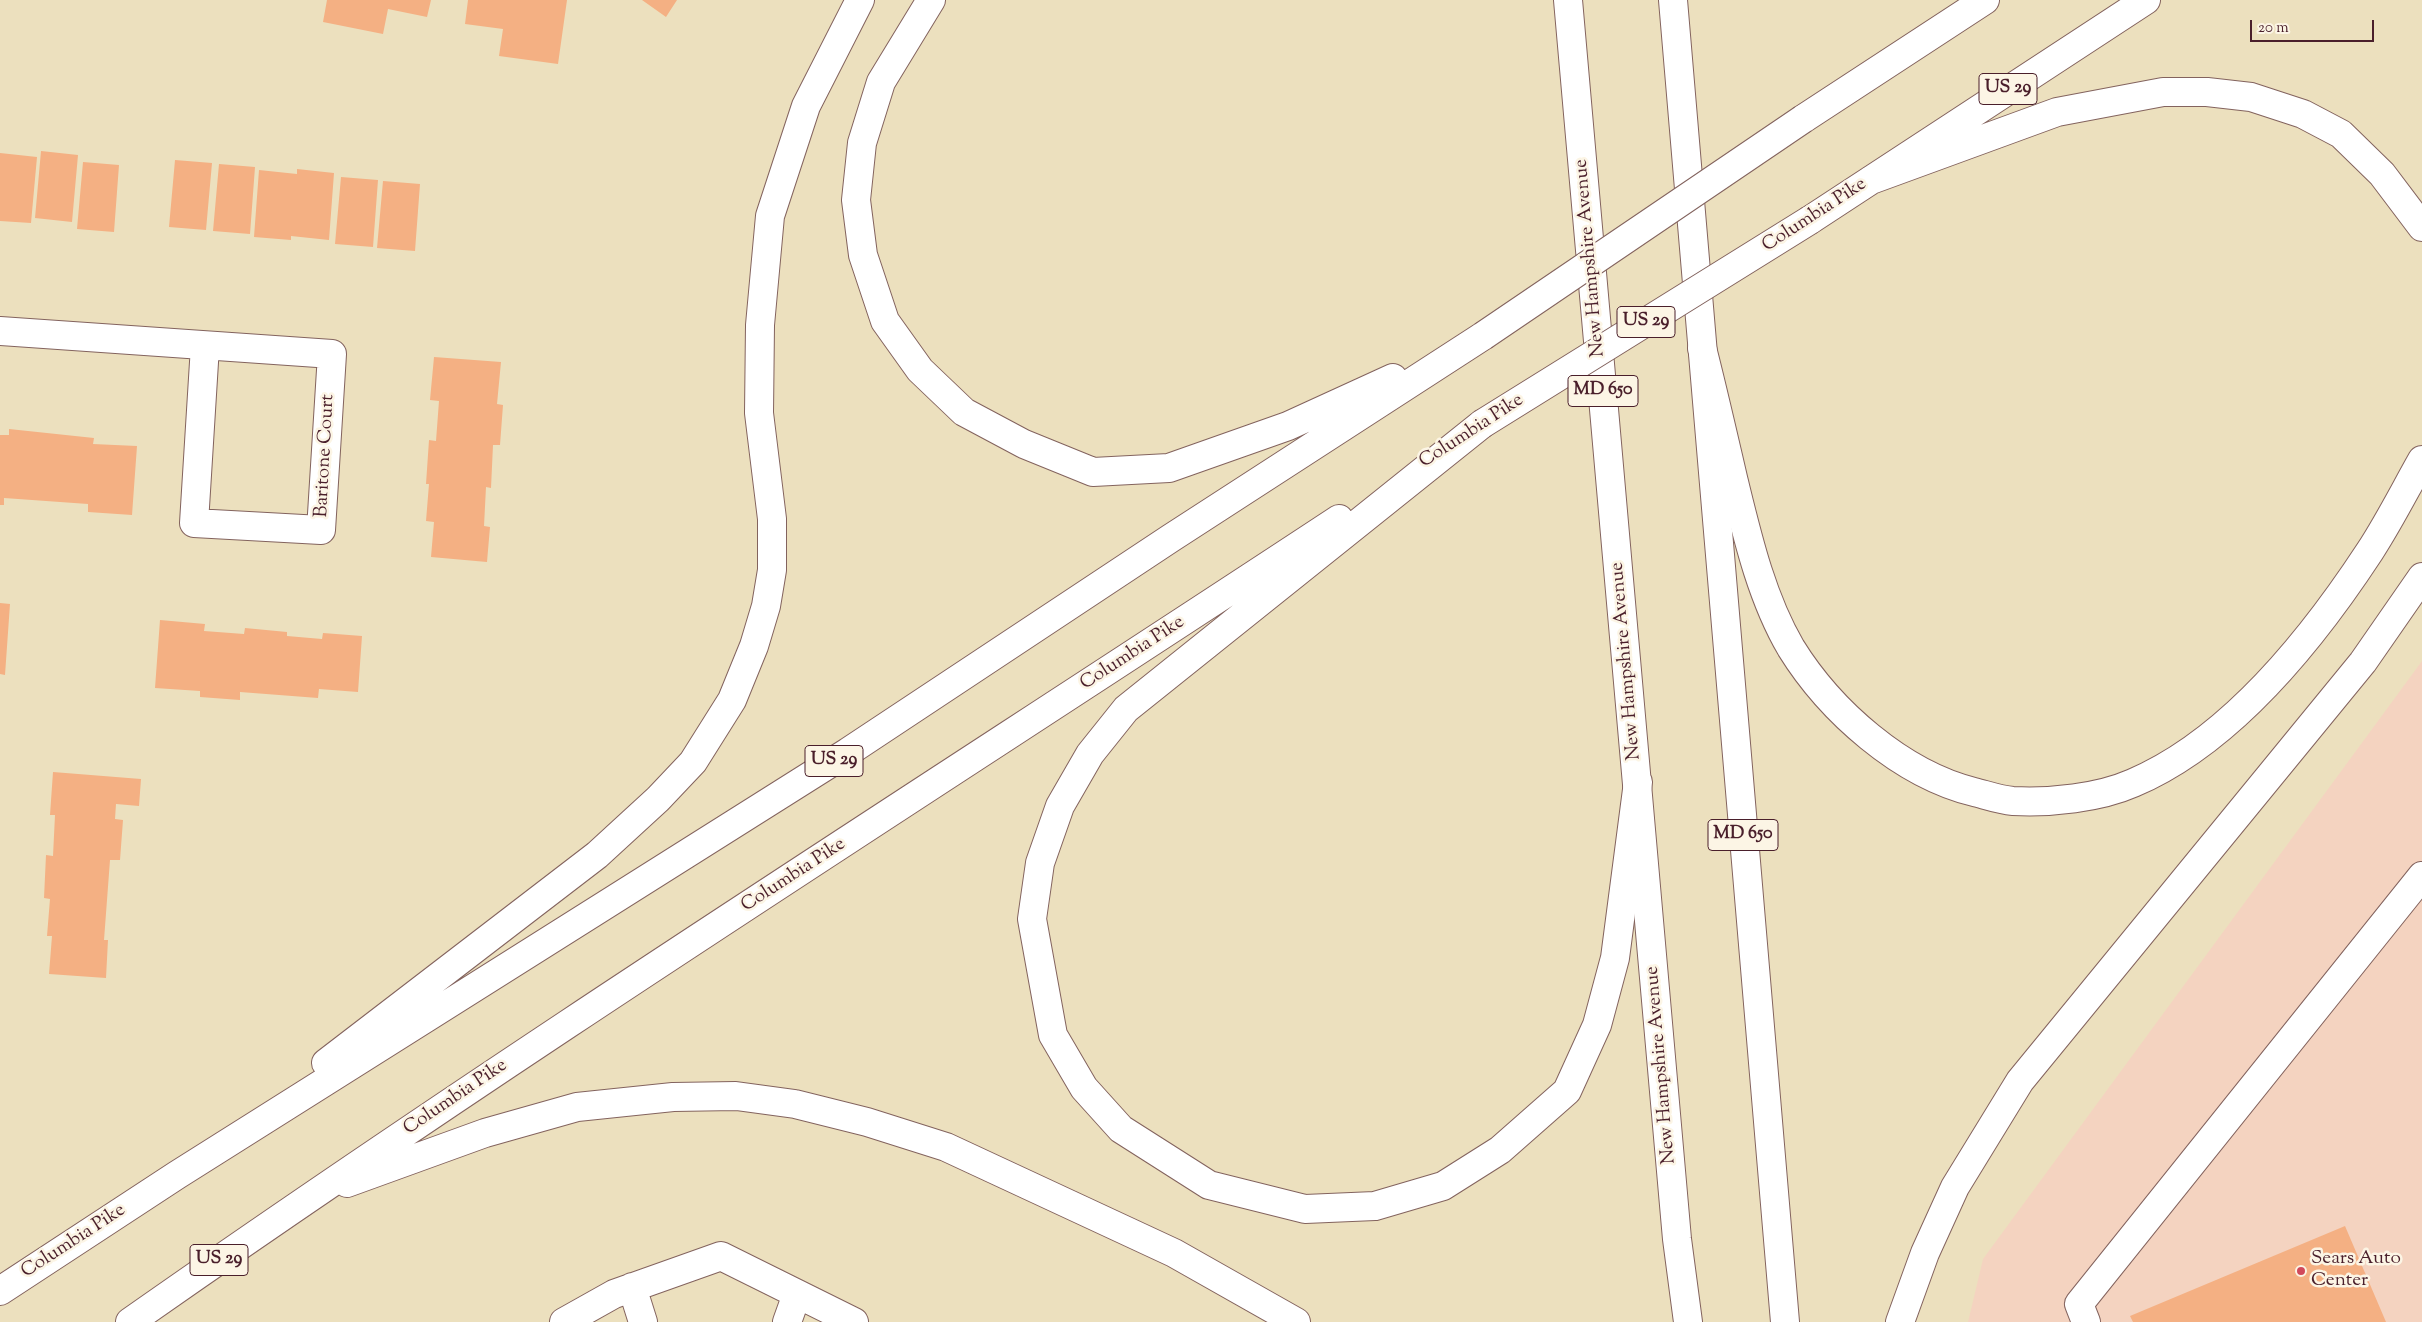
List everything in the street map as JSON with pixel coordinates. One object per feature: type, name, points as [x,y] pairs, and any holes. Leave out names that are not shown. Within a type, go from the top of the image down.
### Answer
[{"type":"main road","points":[[177,1176],[597,855],[658,799],[693,762],[732,700],[754,646],[766,606],[772,570],[772,519],[759,413],[760,325],[770,216],[806,106],[860,0]]},
{"type":"main road","points":[[930,0],[881,82],[862,143],[856,200],[862,255],[885,321],[920,370],[964,412],[1024,444],[1093,472],[1168,468],[1288,426],[1483,336]]},
{"type":"main road","name":"New Hampshire Avenue","points":[[1568,0],[1677,1239],[1688,1322]]},
{"type":"main road","name":"MD 650","points":[[1673,0],[1784,1322]]},
{"type":"main road","name":"Columbia Pike","points":[[0,1291],[177,1176],[848,752],[1171,538],[1483,336],[1803,119],[1985,0]]},
{"type":"main road","name":"Columbia Pike","points":[[130,1322],[308,1198],[582,1013],[1019,730],[1482,424],[1810,220],[2146,0]]},
{"type":"main road","points":[[1871,180],[2057,112],[2163,92],[2207,92],[2251,97],[2303,114],[2342,134],[2382,174],[2422,227]]},
{"type":"main road","name":"Baritone Court","points":[[0,331],[332,354],[321,530],[194,522],[205,346]]},
{"type":"main road","points":[[1702,348],[1745,528],[1767,596],[1791,648],[1825,694],[1862,730],[1908,765],[1952,786],[2012,801],[2078,798],[2132,784],[2184,756],[2244,708],[2294,655],[2371,550],[2422,460]]},
{"type":"main road","points":[[1482,424],[1126,709],[1090,754],[1060,806],[1040,863],[1032,919],[1053,1035],[1084,1088],[1121,1128],[1209,1185],[1305,1208],[1375,1206],[1443,1186],[1500,1150],[1567,1091],[1598,1025],[1615,958],[1638,782]]},
{"type":"main road","points":[[1900,1322],[1925,1253],[1955,1187],[2020,1081],[2363,662],[2422,577]]},
{"type":"main road","points":[[2086,1322],[2079,1304],[2422,876]]},
{"type":"main road","points":[[308,1198],[485,1133],[577,1107],[673,1097],[736,1096],[795,1104],[866,1122],[946,1147],[1174,1253],[1296,1322]]},
{"type":"main road","points":[[1677,1239],[1702,1322]]},
{"type":"main road","points":[[564,1322],[614,1294],[721,1256],[854,1322]]},
{"type":"main road","points":[[632,1287],[643,1322]]},
{"type":"main road","points":[[787,1322],[797,1294]]},
{"type":"shaded area","points":[[2422,661],[2422,1322],[1968,1322],[1983,1259]]},
{"type":"building","points":[[327,0],[431,0],[427,17],[388,9],[383,34],[323,22]]},
{"type":"building","points":[[468,0],[567,0],[558,64],[499,56],[503,29],[465,24]]},
{"type":"building","points":[[642,0],[677,0],[666,17]]},
{"type":"building","points":[[41,151],[78,155],[72,222],[35,218]]},
{"type":"building","points":[[0,153],[37,157],[31,223],[0,221]]},
{"type":"building","points":[[175,160],[212,163],[206,230],[169,227]]},
{"type":"building","points":[[83,162],[119,165],[114,232],[77,229]]},
{"type":"building","points":[[219,164],[255,167],[250,234],[213,231]]},
{"type":"building","points":[[297,169],[334,173],[329,240],[291,236],[291,240],[254,237],[259,170],[297,174]]},
{"type":"building","points":[[341,177],[378,180],[373,247],[335,244]]},
{"type":"building","points":[[383,181],[420,184],[415,251],[377,248]]},
{"type":"building","points":[[434,357],[501,362],[497,404],[503,405],[500,445],[493,445],[491,488],[486,487],[484,526],[490,527],[487,562],[431,557],[434,522],[426,521],[429,484],[426,484],[429,440],[436,441],[439,401],[430,400]]},
{"type":"building","points":[[9,429],[94,438],[93,444],[137,446],[132,515],[88,512],[88,504],[4,498],[4,505],[0,505],[0,435],[9,435]]},
{"type":"building","points":[[0,603],[10,604],[5,675],[0,674]]},
{"type":"building","points":[[160,620],[205,624],[204,631],[244,634],[245,628],[287,632],[287,636],[322,639],[323,633],[362,636],[358,692],[319,689],[318,698],[240,692],[240,700],[200,697],[200,691],[155,688]]},
{"type":"building","points":[[53,772],[141,779],[139,806],[116,804],[115,819],[123,820],[120,860],[110,860],[104,940],[108,940],[106,978],[49,974],[52,936],[47,936],[50,899],[44,898],[46,855],[53,856],[55,815],[50,815]]},
{"type":"building","name":"Sears Auto Center","points":[[2345,1226],[2386,1322],[2133,1322],[2130,1316]]},
{"type":"place","name":"Sears Auto Center","points":[[2301,1271]]}]
